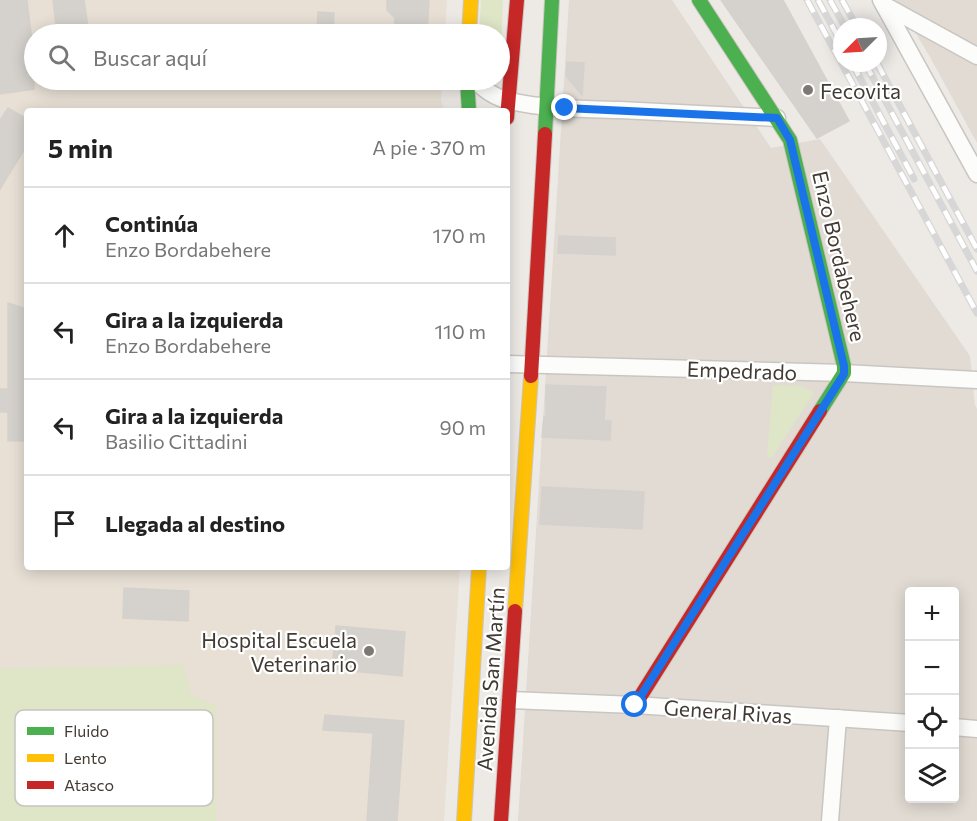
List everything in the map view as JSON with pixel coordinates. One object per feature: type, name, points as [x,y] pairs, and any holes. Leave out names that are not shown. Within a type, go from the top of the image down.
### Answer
[{"type":"main road","points":[[470,24],[471,0]]},
{"type":"main road","points":[[510,78],[517,0]]},
{"type":"main road","name":"Avenida San Martín","points":[[501,821],[552,0]]},
{"type":"main road","name":"Enzo Bordabehere","points":[[635,705],[844,374],[790,140],[699,0]]},
{"type":"main road","points":[[468,90],[469,108]]},
{"type":"main road","points":[[508,108],[509,90]]},
{"type":"main road","name":"Avenida San Martín","points":[[464,821],[479,570]]},
{"type":"street","points":[[882,2],[977,56]]},
{"type":"street","points":[[882,2],[976,168]]},
{"type":"street","points":[[485,90],[508,100],[565,108],[777,118]]},
{"type":"street","name":"Empedrado","points":[[510,364],[977,380]]},
{"type":"street","name":"General Rivas","points":[[510,700],[635,705],[905,723]]},
{"type":"street","points":[[830,821],[838,718]]},
{"type":"street","points":[[959,727],[977,729]]},
{"type":"shaded area","points":[[0,0],[447,0],[446,24],[24,24],[24,90],[442,90],[441,101],[444,108],[24,108],[24,570],[460,570],[444,821],[0,821]]},
{"type":"shaded area","points":[[569,0],[672,0],[771,148],[820,139],[970,356],[977,409],[977,821],[518,821]]},
{"type":"shaded area","points":[[896,0],[977,0],[977,143],[930,57]]},
{"type":"green space","points":[[481,0],[503,0],[502,24],[480,24]]},
{"type":"green space","points":[[773,385],[801,386],[814,393],[772,457],[767,457]]},
{"type":"green space","points":[[184,665],[191,695],[216,705],[216,821],[0,821],[0,668]]},
{"type":"building","points":[[0,0],[27,0],[30,24],[24,24],[24,90],[27,90],[0,94]]},
{"type":"building","points":[[53,0],[84,0],[88,24],[56,24]]},
{"type":"building","points":[[387,0],[429,0],[428,24],[395,24],[395,18],[387,10]]},
{"type":"building","name":"Fecovita","points":[[721,0],[783,0],[849,121],[817,138]]},
{"type":"building","points":[[318,12],[334,13],[333,24],[317,24]]},
{"type":"building","points":[[567,62],[584,63],[582,95],[566,76]]},
{"type":"building","points":[[8,108],[24,117],[24,150],[0,189],[0,120]]},
{"type":"building","points":[[559,236],[615,238],[615,255],[558,253]]},
{"type":"building","points":[[8,303],[24,308],[24,441],[8,441],[8,412],[0,412],[0,389],[8,389]]},
{"type":"building","points":[[546,385],[606,387],[604,421],[611,421],[610,440],[542,437],[544,417],[546,418]]},
{"type":"building","points":[[542,487],[644,492],[642,529],[540,524]]},
{"type":"building","points":[[124,588],[189,591],[188,621],[123,618]]},
{"type":"building","name":"Hospital Escuela Veterinario","points":[[336,626],[405,632],[402,676],[332,669]]},
{"type":"building","points":[[325,715],[404,721],[397,821],[367,821],[373,733],[323,730]]},
{"type":"railway","points":[[807,0],[977,313]]},
{"type":"railway","points":[[818,0],[833,28]]},
{"type":"railway","points":[[830,0],[840,18]]},
{"type":"railway","points":[[842,0],[852,18]]},
{"type":"railway","points":[[857,72],[914,179]]},
{"type":"railway","points":[[870,72],[977,271]]},
{"type":"railway","points":[[882,72],[977,249]]},
{"type":"traffic: fast","points":[[545,134],[552,0]]},
{"type":"traffic: fast","points":[[699,0],[790,140],[844,366],[844,373],[820,411]]},
{"type":"traffic: fast","points":[[468,90],[469,108]]},
{"type":"traffic: slow","points":[[470,24],[471,0]]},
{"type":"traffic: slow","points":[[515,611],[531,376]]},
{"type":"traffic: slow","points":[[464,821],[479,570]]},
{"type":"traffic: jam","points":[[510,83],[517,0]]},
{"type":"traffic: jam","points":[[508,108],[509,90]]},
{"type":"traffic: jam","points":[[531,376],[545,134]]},
{"type":"traffic: jam","points":[[635,705],[820,411]]},
{"type":"traffic: jam","points":[[501,821],[515,611]]},
{"type":"place","name":"Fecovita","points":[[808,90]]},
{"type":"place","name":"Hospital Escuela Veterinario","points":[[369,651]]},
{"type":"route","points":[[565,108],[777,118],[790,140],[844,366],[844,374],[635,705]]}]
